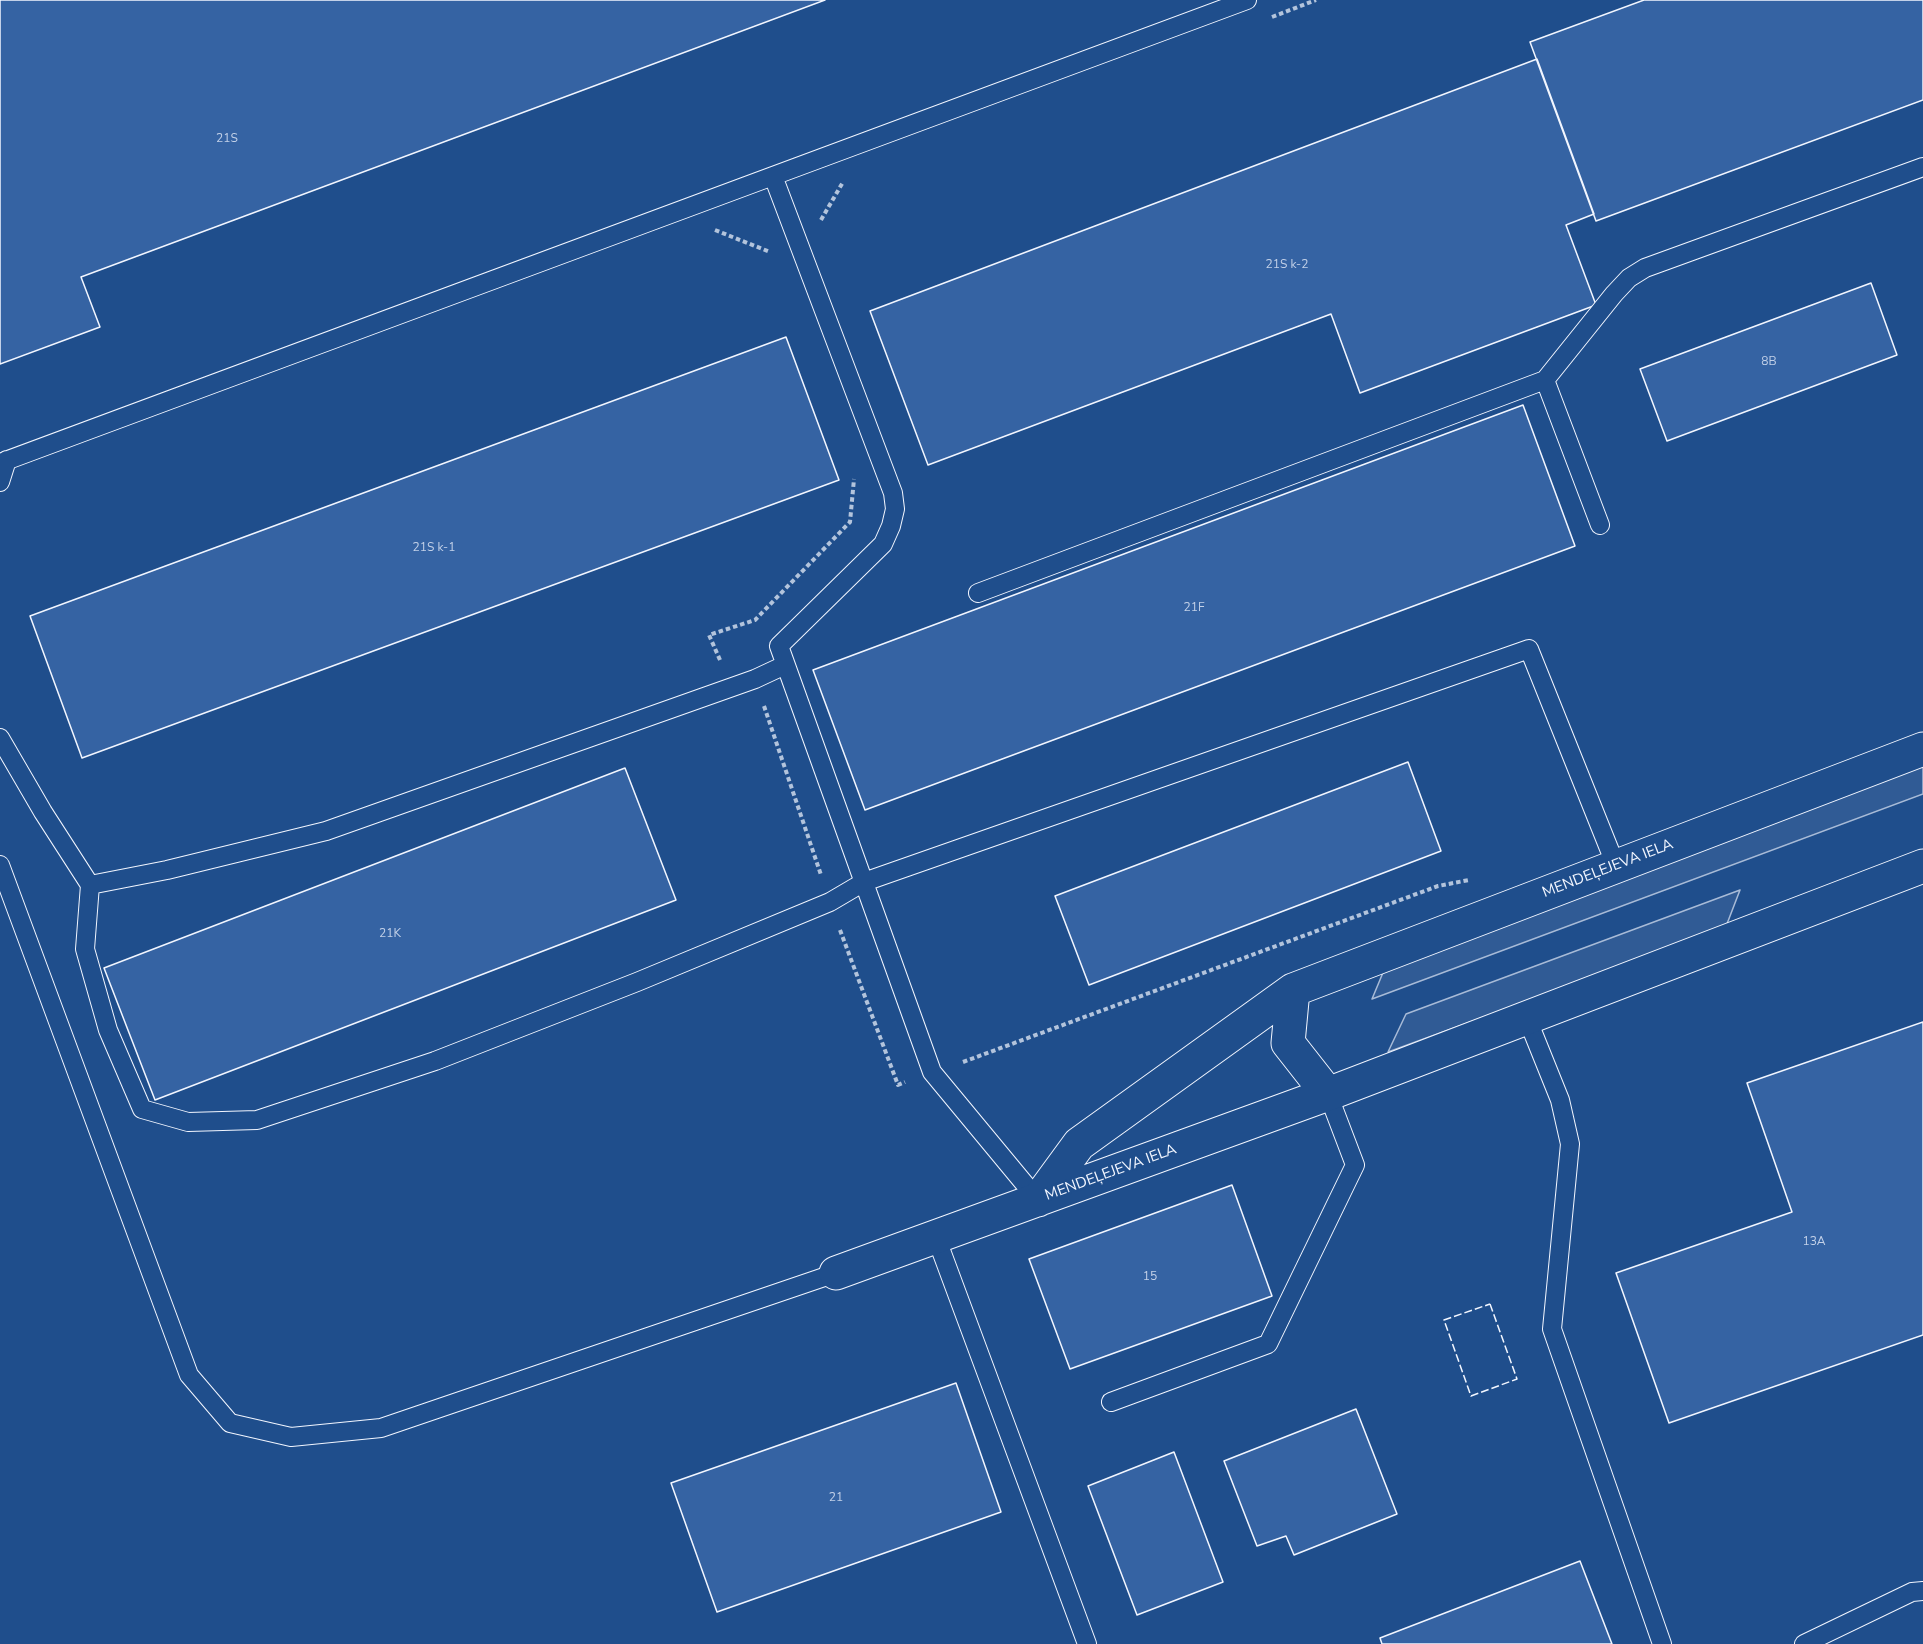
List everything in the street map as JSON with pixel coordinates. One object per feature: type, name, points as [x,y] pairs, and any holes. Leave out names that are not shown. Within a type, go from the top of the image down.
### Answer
[{"type":"street","name":"MENDEĻEJEVA IELA","points":[[1038,1200],[1079,1144],[1293,990],[1923,748]]},
{"type":"street","name":"MENDEĻEJEVA IELA","points":[[1038,1200],[1328,1094],[1923,866]]},
{"type":"street","points":[[1293,990],[1288,1043],[1328,1094]]},
{"type":"street","points":[[836,1273],[1038,1200]]},
{"type":"lane","points":[[0,482],[4,461],[1247,0]]},
{"type":"lane","points":[[978,594],[1545,380],[1614,294],[1629,278],[1645,268],[1923,167]]},
{"type":"lane","points":[[773,176],[893,492],[896,509],[883,544],[780,646],[932,1072],[1038,1200]]},
{"type":"lane","points":[[1545,380],[1600,525]]},
{"type":"lane","points":[[0,738],[43,812],[90,885],[85,949],[108,1030],[142,1109],[188,1122],[257,1120],[435,1061],[637,982],[819,907],[864,882],[1529,649],[1616,866]]},
{"type":"lane","points":[[90,885],[167,870],[326,831],[614,727],[755,679],[785,665]]},
{"type":"lane","points":[[0,865],[189,1375],[230,1423],[291,1437],[381,1428],[836,1273]]},
{"type":"lane","points":[[1527,1018],[1560,1101],[1570,1144],[1552,1329],[1662,1644]]},
{"type":"lane","points":[[1111,1401],[1268,1344],[1355,1165],[1328,1094]]},
{"type":"lane","points":[[936,1237],[1087,1644]]},
{"type":"lane","points":[[1804,1644],[1912,1592],[1923,1591]]},
{"type":"shaded area","points":[[1923,763],[1923,794],[1372,999],[1387,963]]},
{"type":"shaded area","points":[[1740,890],[1725,929],[1388,1052],[1406,1014]]},
{"type":"building","points":[[0,0],[825,0],[81,277],[100,327],[0,364]]},
{"type":"building","points":[[1644,0],[1923,0],[1923,100],[1596,221],[1530,42]]},
{"type":"building","points":[[1537,59],[1594,214],[1566,225],[1596,305],[1360,393],[1331,314],[928,465],[870,311]]},
{"type":"building","points":[[1871,283],[1897,355],[1667,441],[1640,369]]},
{"type":"building","points":[[786,337],[839,480],[82,758],[30,616]]},
{"type":"building","points":[[1523,405],[1575,546],[865,810],[813,670]]},
{"type":"building","points":[[1408,762],[1441,851],[1089,985],[1055,896]]},
{"type":"building","points":[[625,768],[676,900],[155,1100],[104,968]]},
{"type":"building","points":[[1923,1022],[1923,1335],[1669,1423],[1616,1273],[1792,1212],[1747,1083]]},
{"type":"building","points":[[1232,1185],[1272,1296],[1070,1369],[1029,1259]]},
{"type":"building","points":[[956,1383],[1001,1512],[717,1612],[671,1483]]},
{"type":"building","points":[[1356,1409],[1397,1514],[1294,1555],[1286,1536],[1257,1546],[1224,1461]]},
{"type":"building","points":[[1174,1452],[1223,1582],[1137,1615],[1088,1486]]},
{"type":"building","points":[[1580,1561],[1612,1644],[1382,1644],[1380,1638]]},
{"type":"fence","points":[[1490,1304],[1517,1379],[1471,1396],[1444,1320],[1490,1304]]}]
